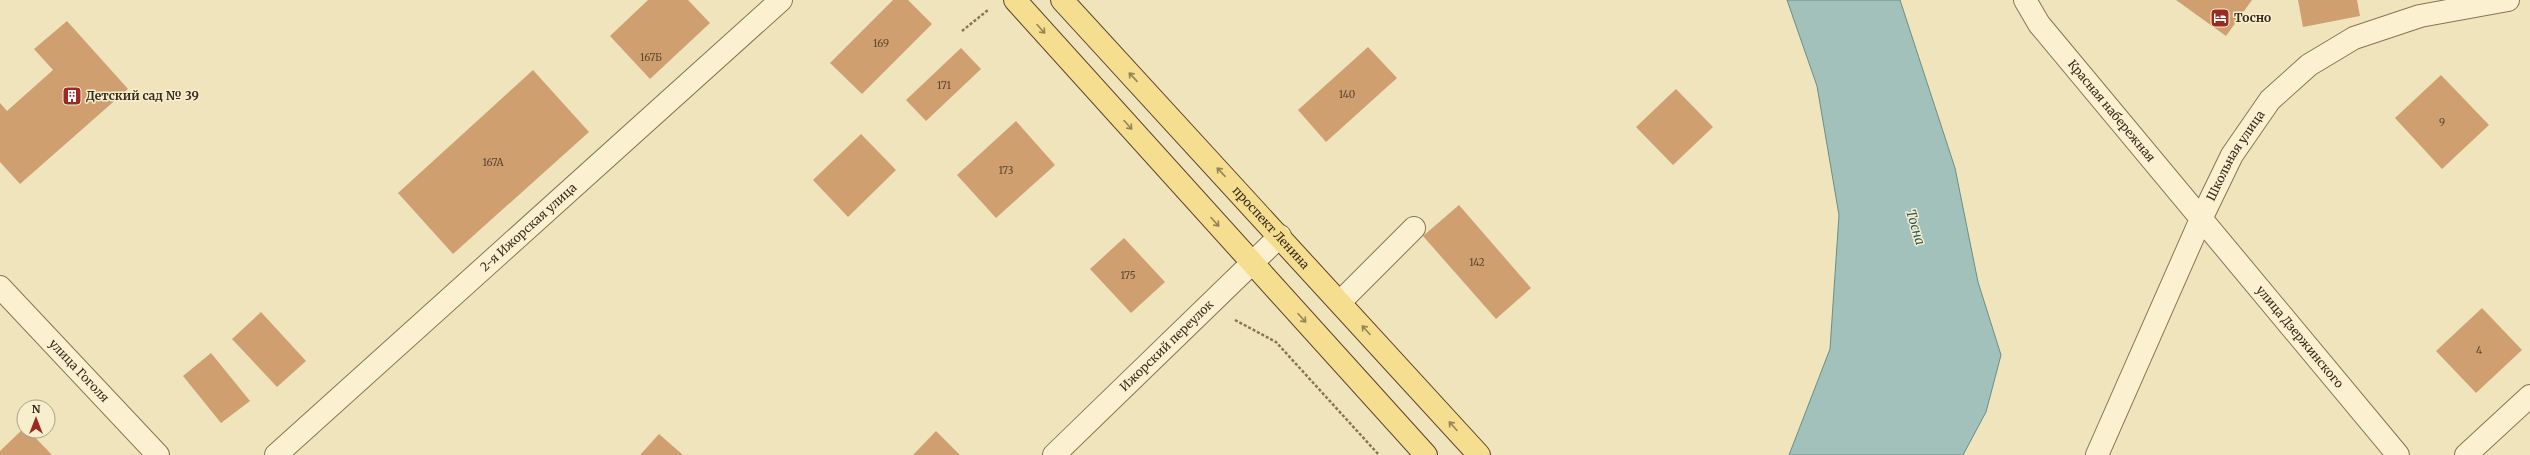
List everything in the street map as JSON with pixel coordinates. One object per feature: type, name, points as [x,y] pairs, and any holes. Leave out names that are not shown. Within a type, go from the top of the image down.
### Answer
[{"type":"main road","points":[[1014,0],[1426,455]]},
{"type":"main road","name":"проспект Ленина","points":[[1062,0],[1280,236],[1479,455]]},
{"type":"street","name":"2-я Ижорская улица","points":[[276,455],[781,0]]},
{"type":"street","name":"Красная набережная","points":[[2025,0],[2039,24],[2201,219]]},
{"type":"street","name":"Школьная улица","points":[[2097,455],[2201,219],[2232,155],[2270,100],[2309,65],[2354,38],[2420,16],[2508,0]]},
{"type":"street","name":"улица Дзержинского","points":[[2201,219],[2398,455]]},
{"type":"street","points":[[1340,302],[1414,228]]},
{"type":"street","name":"Ижорский переулок","points":[[1054,455],[1280,236]]},
{"type":"street","name":"улица Гоголя","points":[[0,287],[158,455]]},
{"type":"street","points":[[2466,455],[2530,396]]},
{"type":"path","points":[[962,31],[992,7]]},
{"type":"path","points":[[1209,306],[1276,342],[1379,455]]},
{"type":"water","name":"Тосна","points":[[1787,0],[1900,0],[1955,168],[1978,282],[2001,355],[1986,412],[1963,455],[1789,455],[1830,349],[1839,215],[1817,86]]},
{"type":"building","points":[[648,0],[688,0],[710,23],[650,79],[610,36]]},
{"type":"building","points":[[893,0],[908,0],[932,24],[862,94],[830,63]]},
{"type":"building","name":"Тосно","points":[[2176,0],[2252,0],[2226,36]]},
{"type":"building","points":[[2298,0],[2357,0],[2360,16],[2303,27]]},
{"type":"building","name":"Детский сад № 39","points":[[67,21],[128,89],[20,184],[0,162],[0,103],[7,111],[53,70],[34,49]]},
{"type":"building","points":[[1368,47],[1397,78],[1326,142],[1298,110]]},
{"type":"building","points":[[961,48],[981,69],[926,121],[906,100]]},
{"type":"building","points":[[533,70],[589,132],[453,254],[398,193]]},
{"type":"building","points":[[2441,75],[2489,125],[2442,169],[2395,118]]},
{"type":"building","points":[[1676,89],[1713,127],[1673,165],[1636,127]]},
{"type":"building","points":[[1016,121],[1055,165],[996,218],[957,175]]},
{"type":"building","points":[[861,134],[896,170],[848,217],[813,180]]},
{"type":"building","points":[[1459,205],[1531,288],[1496,319],[1423,236]]},
{"type":"building","points":[[1124,238],[1165,282],[1131,313],[1090,269]]},
{"type":"building","points":[[2482,308],[2522,350],[2476,393],[2436,351]]},
{"type":"building","points":[[261,312],[306,361],[277,387],[232,339]]},
{"type":"building","points":[[211,353],[250,401],[221,423],[183,376]]},
{"type":"building","points":[[936,431],[960,455],[913,455]]},
{"type":"building","points":[[659,434],[683,455],[640,455]]},
{"type":"building","points":[[16,436],[16,439],[37,439],[52,455],[0,455],[0,451]]},
{"type":"place","name":"Тосно","points":[[2220,18]]},
{"type":"place","name":"Детский сад № 39","points":[[72,96]]}]
